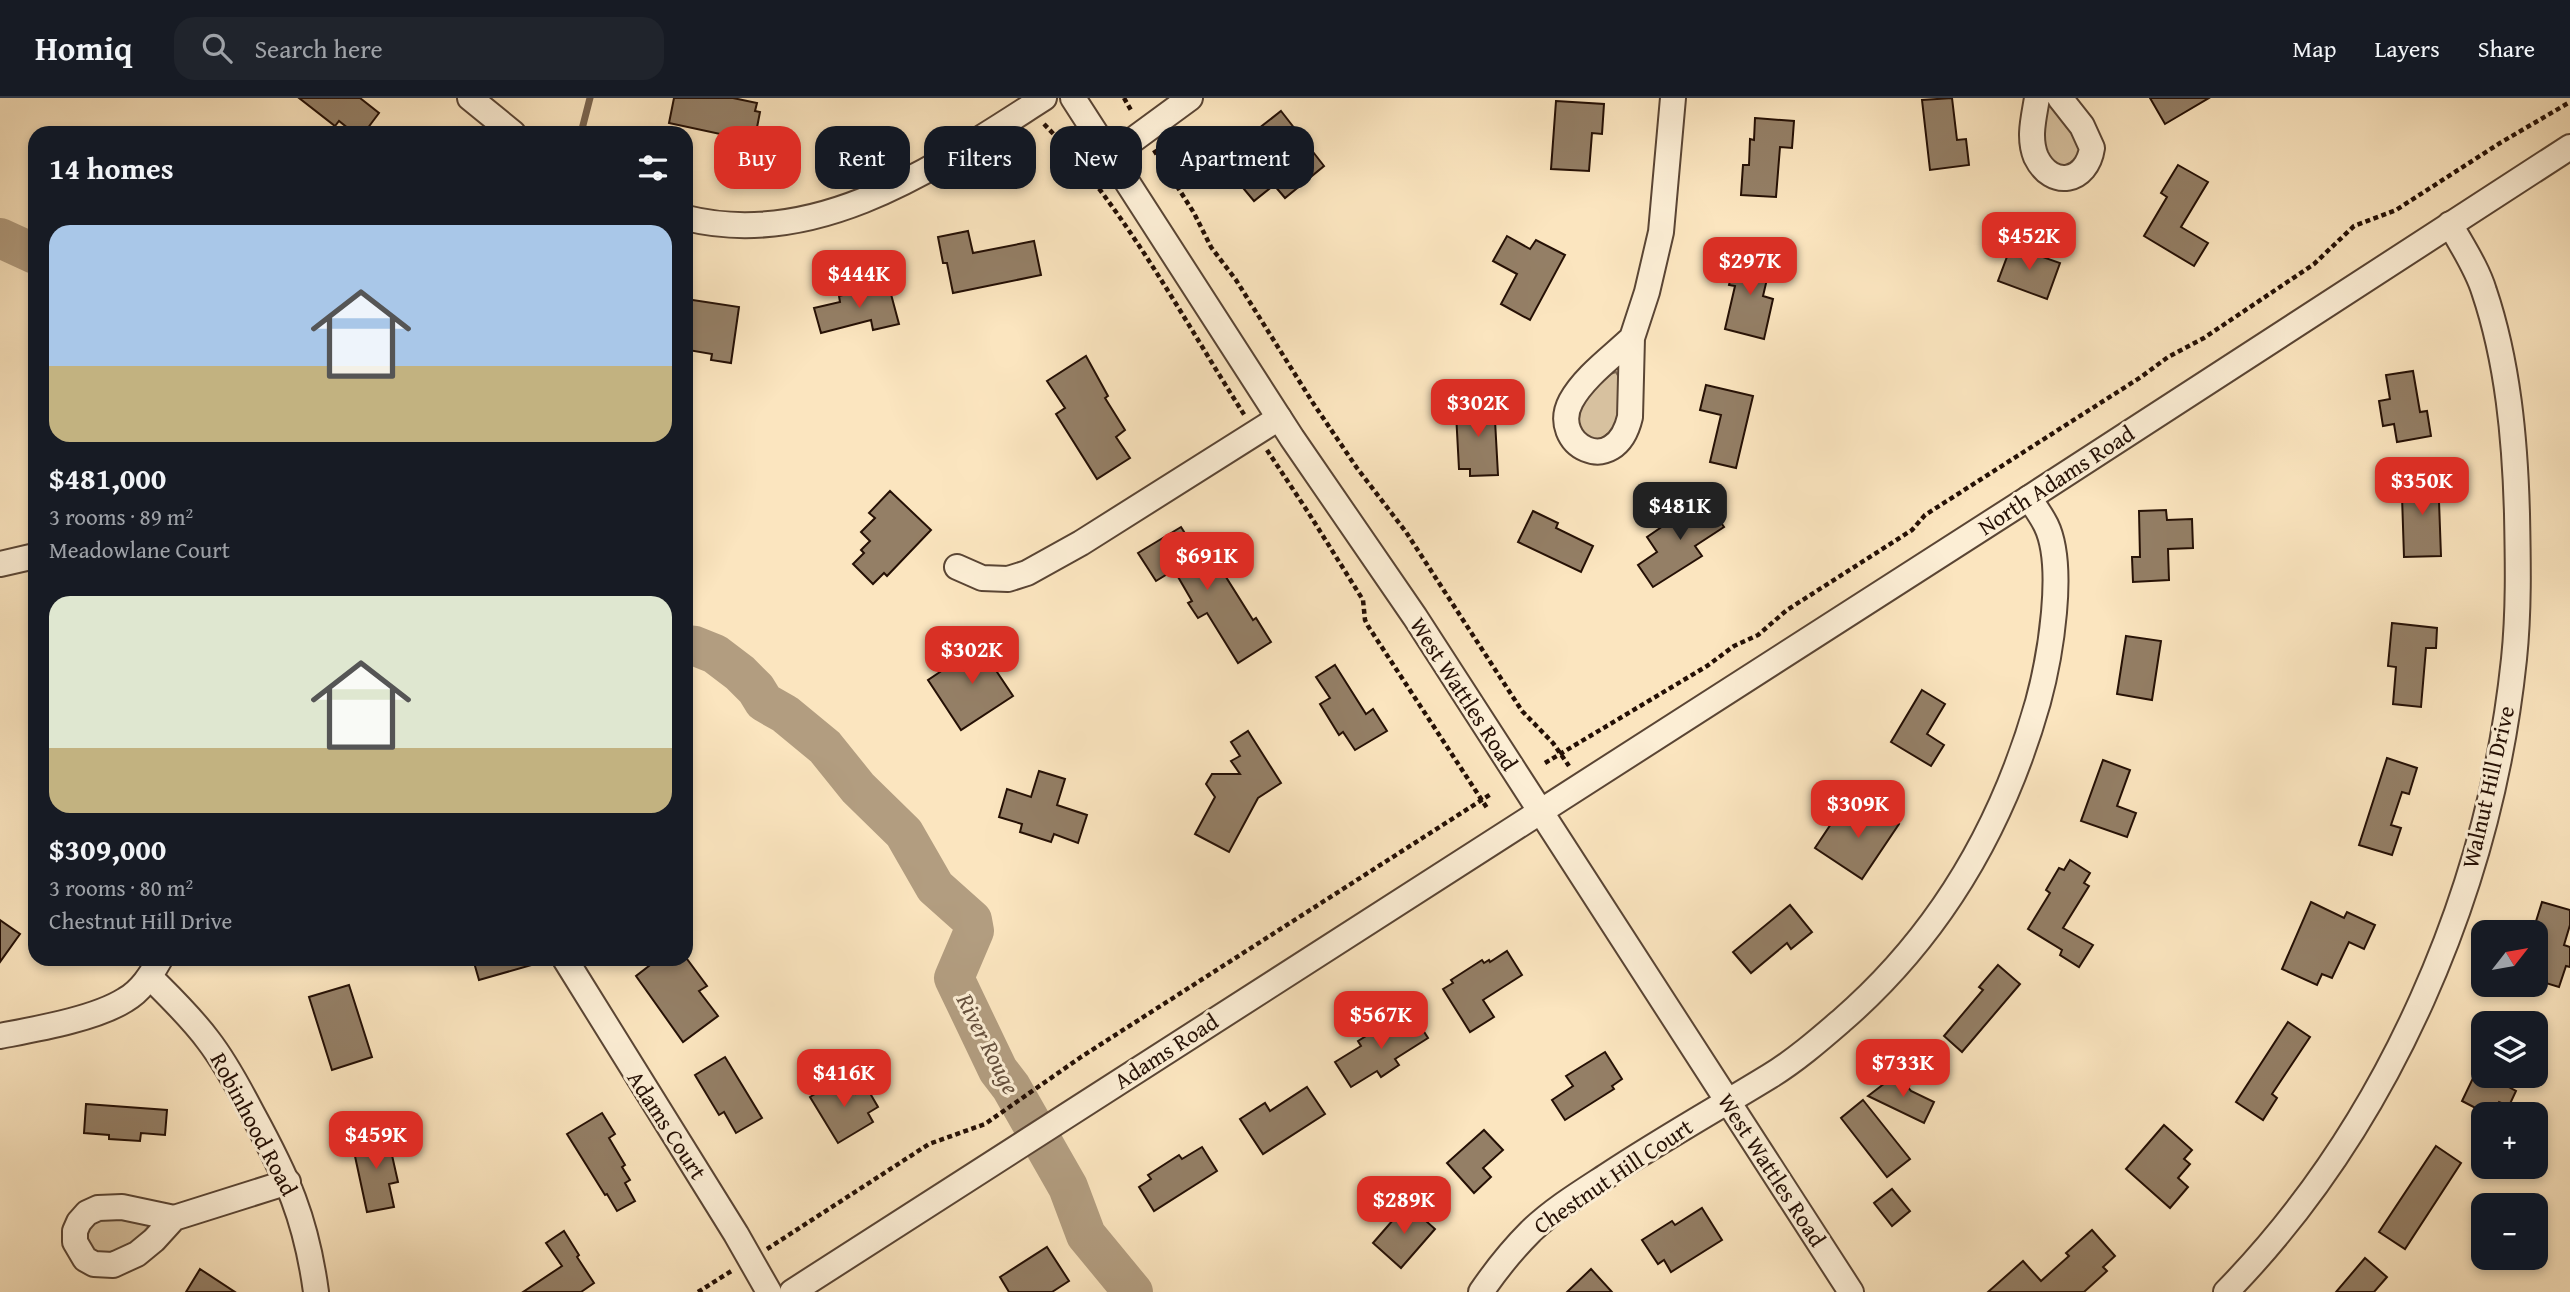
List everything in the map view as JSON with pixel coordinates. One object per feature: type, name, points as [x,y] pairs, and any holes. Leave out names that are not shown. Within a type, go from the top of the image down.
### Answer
[{"type":"street","points":[[470,98],[504,126]]},
{"type":"street","points":[[693,219],[735,224],[776,224],[858,204],[966,147],[1044,98]]},
{"type":"street","name":"West Wattles Road","points":[[1073,98],[1091,126]]},
{"type":"street","points":[[1142,134],[1191,98]]},
{"type":"street","points":[[1632,338],[1659,243],[1673,98]]},
{"type":"street","points":[[2037,98],[2032,125],[2032,143],[2036,157],[2048,172],[2064,178],[2079,173],[2086,167],[2092,148],[2082,126],[2060,98]]},
{"type":"street","name":"North Adams Road","points":[[1541,811],[2570,147]]},
{"type":"street","name":"West Wattles Road","points":[[1132,189],[1279,418],[1415,617],[1851,1292]]},
{"type":"street","name":"Walnut Hill Drive","points":[[2225,1292],[2281,1227],[2319,1176],[2364,1109],[2399,1047],[2452,926],[2490,802],[2506,719],[2517,624],[2515,450],[2496,332],[2487,300],[2468,256],[2450,224]]},
{"type":"street","points":[[957,567],[982,578],[1009,579],[1027,573],[1081,543],[1279,418]]},
{"type":"street","name":"Chestnut Hill Court","points":[[1481,1292],[1511,1252],[1554,1211],[1630,1161],[1770,1076],[1805,1051],[1876,989],[1932,923],[1983,845],[2021,759],[2045,674],[2055,573],[2053,551],[2047,526],[2029,498]]},
{"type":"street","points":[[0,564],[28,558]]},
{"type":"street","name":"Adams Road","points":[[792,1292],[1541,811]]},
{"type":"street","name":"Adams Court","points":[[569,966],[736,1234],[769,1292]]},
{"type":"street","points":[[0,1036],[100,1011],[126,1000],[155,968]]},
{"type":"street","name":"Robinhood Road","points":[[155,968],[222,1061],[288,1182],[310,1248],[316,1292]]},
{"type":"street","points":[[174,1219],[288,1182]]},
{"type":"path","points":[[1124,98],[1137,120]]},
{"type":"path","points":[[1545,763],[1559,752],[1707,666],[1734,646],[1758,635],[1787,610],[1912,530],[1925,515],[2168,357],[2204,338],[2314,264],[2354,226],[2396,210],[2570,102]]},
{"type":"path","points":[[1152,147],[1194,214],[1211,247],[1236,280],[1312,403],[1406,532],[1522,711],[1569,766]]},
{"type":"path","points":[[759,1254],[929,1144],[985,1125],[1081,1057],[1491,794]]},
{"type":"path","points":[[698,1292],[742,1265]]},
{"type":"shaded area","points":[[2050,101],[2075,134],[2080,153],[2075,163],[2062,167],[2051,162],[2044,140],[2045,116]]},
{"type":"shaded area","points":[[1616,372],[1620,379],[1618,416],[1611,431],[1595,441],[1579,430],[1580,407],[1599,383]]},
{"type":"shaded area","points":[[104,1215],[153,1224],[138,1243],[102,1257],[88,1247],[86,1228]]},
{"type":"building","points":[[299,98],[360,98],[379,113],[369,126],[345,126],[339,121],[335,126]]},
{"type":"building","points":[[674,98],[733,98],[757,103],[755,111],[760,112],[757,126],[714,126],[714,133],[669,123]]},
{"type":"building","points":[[1952,98],[1957,140],[1966,139],[1969,165],[1930,170],[1922,100]]},
{"type":"building","points":[[2150,98],[2209,98],[2165,124]]},
{"type":"building","points":[[1556,101],[1604,104],[1602,134],[1592,133],[1589,171],[1551,169]]},
{"type":"building","points":[[1281,111],[1293,126],[1262,126]]},
{"type":"building","points":[[1755,118],[1794,121],[1792,148],[1780,147],[1776,197],[1741,195],[1743,165],[1749,165],[1750,139],[1754,140]]},
{"type":"building","points":[[1314,153],[1324,166],[1314,174]]},
{"type":"building","points":[[2178,165],[2208,182],[2181,227],[2208,243],[2194,266],[2144,236],[2167,197],[2161,193]]},
{"type":"building","points":[[1244,189],[1269,189],[1254,201]]},
{"type":"building","points":[[1277,189],[1296,189],[1285,198]]},
{"type":"building","points":[[968,231],[973,253],[1034,241],[1041,275],[953,293],[938,237]]},
{"type":"building","points":[[1507,236],[1530,249],[1536,240],[1565,255],[1530,320],[1501,304],[1517,274],[1493,261]]},
{"type":"building","points":[[2011,246],[2060,263],[2047,299],[1998,281]]},
{"type":"building","points":[[1737,254],[1771,262],[1763,296],[1773,299],[1764,339],[1725,329],[1735,286],[1729,285]]},
{"type":"building","points":[[888,283],[899,324],[873,330],[871,320],[821,333],[814,308],[840,302],[839,296]]},
{"type":"building","points":[[693,300],[739,307],[731,363],[711,360],[712,354],[693,351]]},
{"type":"building","points":[[1086,356],[1108,396],[1105,398],[1125,430],[1116,437],[1130,458],[1097,479],[1056,414],[1065,408],[1047,381]]},
{"type":"building","points":[[2413,371],[2420,412],[2427,411],[2431,436],[2397,442],[2394,424],[2383,426],[2379,401],[2390,399],[2386,375]]},
{"type":"building","points":[[1706,385],[1753,396],[1736,468],[1710,462],[1721,415],[1700,410]]},
{"type":"building","points":[[1494,402],[1498,475],[1470,476],[1470,469],[1459,469],[1456,413],[1467,412],[1466,403]]},
{"type":"building","points":[[2438,474],[2441,556],[2404,557],[2402,496],[2408,496],[2407,475]]},
{"type":"building","points":[[890,491],[931,530],[887,576],[884,573],[873,584],[853,564],[864,553],[861,550],[870,541],[861,532],[875,518],[869,513]]},
{"type":"building","points":[[1704,498],[1724,527],[1695,546],[1702,556],[1653,587],[1638,565],[1657,552],[1647,537]]},
{"type":"building","points":[[2166,510],[2167,520],[2192,519],[2193,548],[2168,549],[2169,580],[2133,582],[2132,557],[2140,557],[2139,511]]},
{"type":"building","points":[[1533,511],[1558,523],[1556,528],[1593,546],[1581,572],[1518,542]]},
{"type":"building","points":[[1181,527],[1195,549],[1201,545],[1216,568],[1219,566],[1253,620],[1256,618],[1271,642],[1238,663],[1207,613],[1198,618],[1188,603],[1192,601],[1174,570],[1156,581],[1138,553]]},
{"type":"building","points":[[2392,623],[2437,628],[2436,648],[2426,648],[2421,707],[2393,704],[2396,667],[2388,666]]},
{"type":"building","points":[[2126,636],[2161,641],[2152,700],[2117,694]]},
{"type":"building","points":[[988,640],[1001,660],[993,666],[1013,696],[961,730],[928,680]]},
{"type":"building","points":[[1335,665],[1366,714],[1373,709],[1387,731],[1355,750],[1343,732],[1339,735],[1320,704],[1330,698],[1316,677]]},
{"type":"building","points":[[1922,690],[1945,704],[1927,734],[1944,745],[1931,766],[1891,742]]},
{"type":"building","points":[[1248,731],[1281,783],[1258,798],[1229,852],[1195,834],[1215,797],[1206,784],[1212,774],[1240,774],[1231,761],[1240,756],[1231,742]]},
{"type":"building","points":[[2387,758],[2417,768],[2409,794],[2402,792],[2391,825],[2401,828],[2392,855],[2359,845]]},
{"type":"building","points":[[2103,760],[2130,770],[2117,806],[2136,813],[2127,837],[2081,821]]},
{"type":"building","points":[[1039,771],[1065,779],[1057,805],[1087,815],[1078,843],[1054,834],[1051,842],[1020,832],[1022,824],[999,817],[1007,789],[1031,797]]},
{"type":"building","points":[[1869,803],[1899,824],[1862,879],[1815,848],[1837,815],[1853,826]]},
{"type":"building","points":[[2070,860],[2090,873],[2084,883],[2089,886],[2063,928],[2093,945],[2079,967],[2060,955],[2062,950],[2028,929],[2050,893],[2046,890],[2059,868],[2064,870]]},
{"type":"building","points":[[2311,902],[2344,918],[2347,912],[2375,925],[2364,949],[2349,942],[2332,978],[2322,974],[2317,985],[2282,969]]},
{"type":"building","points":[[2542,902],[2570,910],[2570,925],[2564,945],[2570,947],[2570,967],[2566,966],[2559,987],[2548,984],[2548,920],[2536,920]]},
{"type":"building","points":[[1790,905],[1812,932],[1791,949],[1787,943],[1751,973],[1733,952]]},
{"type":"building","points":[[0,920],[20,934],[0,962]]},
{"type":"building","points":[[1507,951],[1522,975],[1483,1000],[1494,1017],[1470,1032],[1443,989],[1453,983],[1451,980],[1482,960],[1484,963],[1489,960],[1490,962]]},
{"type":"building","points":[[1998,965],[2020,984],[1962,1052],[1944,1036],[1983,990],[1979,987]]},
{"type":"building","points":[[475,966],[528,966],[479,980]]},
{"type":"building","points":[[649,966],[692,966],[707,986],[699,991],[718,1016],[683,1042],[636,976]]},
{"type":"building","points":[[349,985],[372,1057],[332,1070],[309,997]]},
{"type":"building","points":[[1412,1013],[1428,1038],[1395,1059],[1399,1065],[1381,1077],[1377,1071],[1351,1087],[1335,1062],[1361,1046],[1358,1041],[1376,1030],[1379,1035]]},
{"type":"building","points":[[2288,1022],[2310,1037],[2272,1094],[2277,1098],[2263,1120],[2236,1102]]},
{"type":"building","points":[[1605,1052],[1622,1079],[1612,1086],[1614,1089],[1565,1120],[1552,1100],[1573,1086],[1566,1076]]},
{"type":"building","points":[[725,1057],[762,1118],[736,1133],[724,1112],[719,1115],[695,1075]]},
{"type":"building","points":[[1897,1074],[1911,1091],[1934,1102],[1924,1123],[1868,1096]]},
{"type":"building","points":[[845,1076],[856,1094],[867,1088],[878,1107],[868,1113],[873,1122],[838,1143],[810,1097]]},
{"type":"building","points":[[2471,1082],[2471,1088],[2511,1088],[2516,1091],[2511,1102],[2471,1102],[2471,1106],[2462,1101]]},
{"type":"building","points":[[1307,1087],[1325,1114],[1263,1154],[1240,1119],[1265,1103],[1270,1111]]},
{"type":"building","points":[[1863,1100],[1910,1159],[1887,1177],[1841,1118]]},
{"type":"building","points":[[86,1104],[167,1110],[165,1135],[141,1133],[140,1141],[109,1139],[109,1135],[84,1133]]},
{"type":"building","points":[[602,1113],[615,1134],[609,1138],[625,1165],[622,1167],[630,1180],[625,1183],[635,1201],[617,1211],[567,1134]]},
{"type":"building","points":[[2164,1125],[2192,1150],[2184,1159],[2190,1164],[2178,1178],[2188,1187],[2170,1208],[2126,1169]]},
{"type":"building","points":[[1484,1130],[1503,1150],[1483,1168],[1491,1177],[1474,1193],[1447,1163]]},
{"type":"building","points":[[387,1133],[398,1182],[389,1184],[394,1207],[367,1212],[353,1147],[358,1146],[357,1139]]},
{"type":"building","points":[[2436,1146],[2461,1163],[2405,1249],[2379,1232]]},
{"type":"building","points":[[1202,1147],[1217,1171],[1154,1211],[1139,1187],[1151,1179],[1148,1175],[1179,1155],[1182,1159]]},
{"type":"building","points":[[1892,1189],[1910,1211],[1892,1226],[1874,1203]]},
{"type":"building","points":[[1407,1204],[1435,1229],[1401,1268],[1373,1243]]},
{"type":"building","points":[[1702,1208],[1722,1240],[1671,1272],[1664,1260],[1658,1264],[1642,1240],[1672,1221],[1675,1225]]},
{"type":"building","points":[[2092,1230],[2115,1256],[2103,1267],[2107,1271],[2084,1292],[1988,1292],[2023,1261],[2041,1281],[2069,1256],[2066,1253]]},
{"type":"building","points":[[564,1231],[594,1283],[581,1292],[523,1292],[562,1266],[546,1243]]},
{"type":"building","points":[[1047,1247],[1069,1281],[1052,1292],[1009,1292],[1000,1277]]},
{"type":"building","points":[[2365,1258],[2387,1277],[2374,1292],[2336,1292]]},
{"type":"building","points":[[200,1269],[235,1292],[186,1292]]},
{"type":"building","points":[[1591,1269],[1612,1292],[1567,1292]]},
{"type":"waterway","points":[[583,126],[590,98]]},
{"type":"waterway","name":"River Rouge","points":[[0,238],[28,251]]},
{"type":"waterway","name":"River Rouge","points":[[693,646],[715,654],[740,673],[756,689],[764,702],[785,714],[825,747],[858,788],[904,833],[935,887],[972,920],[974,931],[954,978],[998,1070],[1011,1087],[1068,1187],[1086,1235],[1133,1292]]}]
